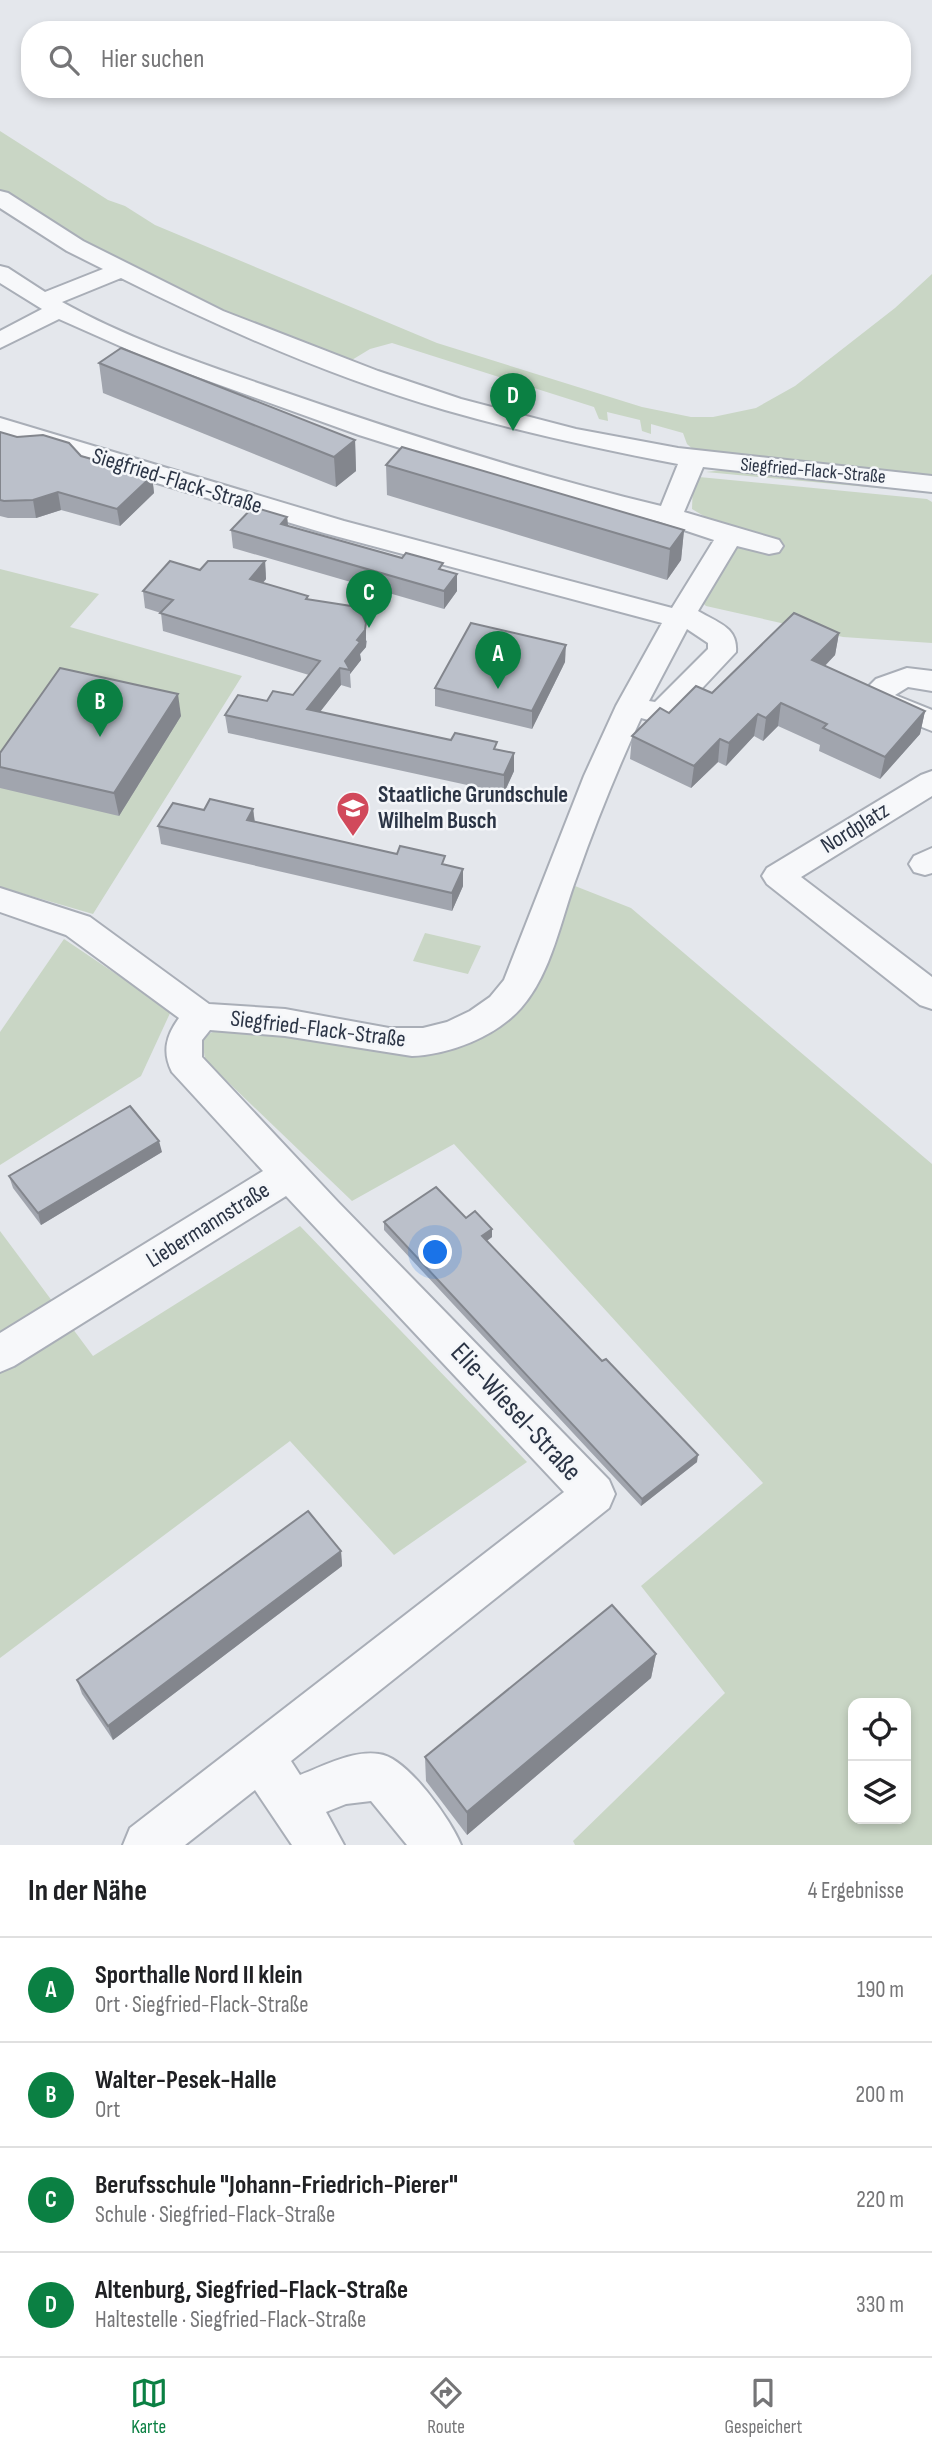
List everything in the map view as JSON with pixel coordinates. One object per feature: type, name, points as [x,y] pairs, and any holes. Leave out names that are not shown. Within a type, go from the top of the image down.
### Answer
[{"type":"street","name":"Siegfried-Flack-Straße","points":[[0,198],[46,229],[121,270],[215,316],[369,376],[452,404],[574,436],[693,459],[932,484]]},
{"type":"street","points":[[0,341],[51,305],[121,270]]},
{"type":"street","points":[[0,273],[51,305],[198,370],[412,446],[769,546]]},
{"type":"street","name":"Siegfried-Flack-Straße","points":[[0,426],[22,435],[259,506],[519,577],[681,617]]},
{"type":"street","points":[[669,516],[677,503],[693,459]]},
{"type":"street","name":"Siegfried-Flack-Straße","points":[[202,1017],[281,1021],[394,1042],[421,1042],[451,1035],[478,1024],[512,996],[631,706],[730,536]]},
{"type":"street","points":[[631,706],[656,712],[665,709],[722,652],[723,639],[681,617]]},
{"type":"street","points":[[932,681],[919,676],[904,677],[866,693],[932,721]]},
{"type":"street","name":"Nordplatz","points":[[926,793],[778,876],[932,996]]},
{"type":"street","points":[[0,900],[78,926],[202,1017]]},
{"type":"street","name":"Liebermannstraße","points":[[0,1354],[290,1174],[185,1062],[181,1046],[187,1032],[202,1017]]},
{"type":"street","name":"Elie-Wiesel-Straße","points":[[147,1845],[594,1494],[290,1174]]},
{"type":"street","points":[[260,1757],[320,1845]]},
{"type":"street","points":[[292,1802],[346,1781],[379,1777],[398,1795],[437,1845]]},
{"type":"green space","points":[[0,131],[108,200],[125,206],[155,225],[437,343],[642,407],[691,417],[713,417],[756,408],[795,386],[895,308],[932,274],[932,475],[696,452],[687,444],[683,433],[651,424],[651,434],[642,431],[640,420],[607,412],[608,421],[599,419],[594,407],[392,343],[370,349],[342,366],[215,316],[0,198]]},
{"type":"green space","points":[[732,469],[926,491],[932,493],[706,472]]},
{"type":"green space","points":[[699,477],[927,499],[932,502],[932,643],[843,637],[706,606],[701,601],[735,547],[741,546],[722,527],[692,509],[693,482]]},
{"type":"green space","points":[[0,569],[99,594],[70,627],[242,676],[93,914],[0,887]]},
{"type":"green space","points":[[575,886],[631,908],[932,1164],[932,1845],[575,1845],[573,1841],[725,1693],[641,1586],[763,1483],[454,1144],[352,1201],[205,1060],[202,1037],[226,1026],[463,1042],[567,887]]},
{"type":"green space","points":[[425,933],[481,946],[468,974],[413,961]]},
{"type":"green space","points":[[64,939],[171,1011],[141,1076],[0,1165],[0,1032]]},
{"type":"green space","points":[[300,1226],[527,1462],[394,1555],[290,1441],[0,1658],[0,1231],[93,1356]]},
{"type":"building","points":[[121,348],[355,440],[334,457],[99,363]]},
{"type":"building","points":[[0,432],[17,437],[43,435],[69,443],[81,456],[152,476],[117,509],[58,492],[33,500],[0,500]]},
{"type":"building","points":[[402,447],[684,530],[670,549],[386,465]]},
{"type":"building","points":[[253,507],[287,517],[281,524],[402,558],[406,553],[443,563],[439,569],[457,574],[444,591],[231,530]]},
{"type":"building","points":[[170,561],[200,570],[208,561],[265,561],[250,579],[308,596],[306,599],[351,606],[363,616],[366,623],[365,630],[357,640],[360,642],[345,661],[350,670],[340,668],[307,709],[451,740],[455,733],[497,742],[494,749],[514,753],[504,775],[225,715],[238,695],[267,701],[273,691],[293,695],[320,661],[160,613],[173,600],[143,591]]},
{"type":"building","points":[[794,613],[839,633],[812,660],[925,711],[885,757],[823,728],[827,724],[781,703],[766,718],[758,714],[729,743],[720,739],[694,766],[632,736],[660,708],[669,713],[696,686],[712,693]]},
{"type":"building","points":[[471,623],[566,645],[532,711],[435,688]]},
{"type":"building","points":[[60,668],[178,694],[114,793],[0,767],[0,753]]},
{"type":"building","points":[[210,799],[253,809],[247,820],[397,854],[400,846],[445,856],[442,864],[463,869],[452,893],[158,826],[173,803],[204,810]]},
{"type":"building","points":[[130,1106],[159,1141],[38,1213],[9,1176]]},
{"type":"building","points":[[436,1187],[466,1218],[475,1211],[492,1229],[482,1236],[602,1361],[606,1359],[698,1455],[642,1499],[384,1222]]},
{"type":"building","points":[[308,1511],[341,1551],[108,1726],[77,1680]]},
{"type":"building","points":[[612,1605],[656,1654],[467,1812],[425,1757]]},
{"type":"place","name":"Altenburg, Siegfried-Flack-Straße","points":[[513,431]]},
{"type":"place","name":"Berufsschule \"Johann-Friedrich-Pierer\"","points":[[369,628]]},
{"type":"place","name":"Sporthalle Nord II klein","points":[[498,689]]},
{"type":"place","name":"Walter-Pesek-Halle","points":[[100,737]]},
{"type":"place","name":"Staatliche Grundschule Wilhelm Busch","points":[[353,838]]}]
